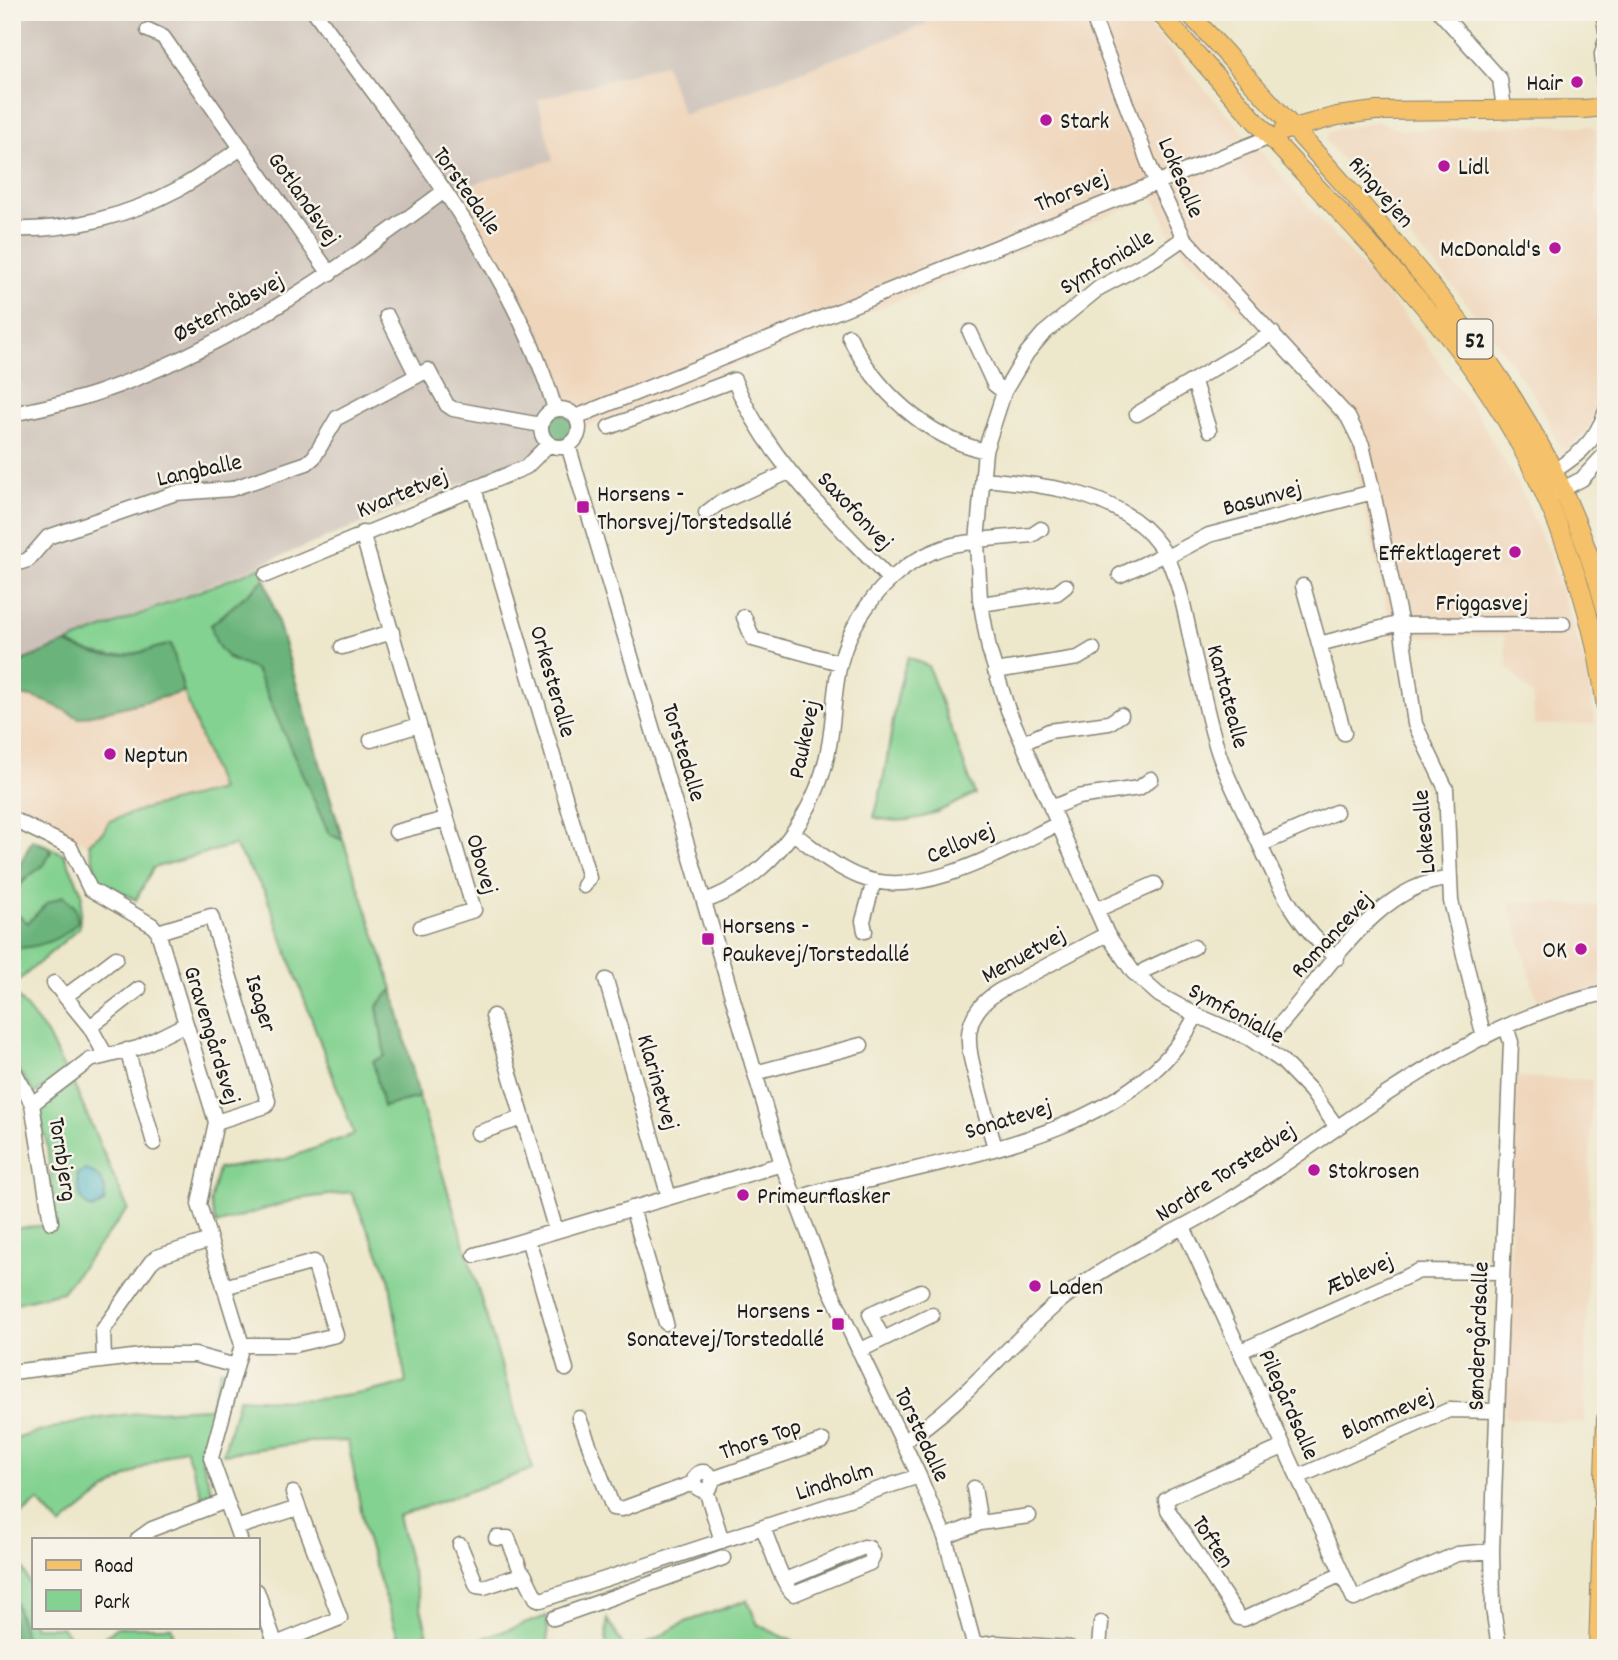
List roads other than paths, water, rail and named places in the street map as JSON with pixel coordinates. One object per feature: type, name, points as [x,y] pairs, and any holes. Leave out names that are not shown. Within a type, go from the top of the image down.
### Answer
[{"type":"main road","name":"Ringvejen","points":[[1159,12],[1401,279],[1457,346],[1507,424],[1541,490]]},
{"type":"main road","name":"Ringvejen","points":[[1188,12],[1406,255],[1480,345],[1526,417],[1563,489]]},
{"type":"main road","name":"Thorsvej","points":[[1270,137],[1337,116],[1376,111],[1606,107]]},
{"type":"main road","name":"52","points":[[1563,489],[1594,567],[1606,610]]},
{"type":"main road","name":"52","points":[[1541,490],[1581,589],[1601,672],[1606,708]]},
{"type":"main road","points":[[1598,1648],[1606,1419]]},
{"type":"street","name":"Torstedalle","points":[[315,12],[443,191],[507,290],[534,348],[555,409]]},
{"type":"street","name":"Lokesalle","points":[[1091,12],[1157,182],[1184,238],[1348,417],[1362,445],[1401,625],[1415,724],[1439,771],[1449,799],[1451,901],[1484,1038]]},
{"type":"street","points":[[1440,12],[1500,79],[1504,109]]},
{"type":"street","points":[[1604,12],[1606,32]]},
{"type":"street","name":"Gotlandsvej","points":[[148,30],[163,37],[330,274]]},
{"type":"street","points":[[1606,38],[1602,54],[1606,107]]},
{"type":"street","name":"Thorsvej","points":[[576,417],[1270,137]]},
{"type":"street","name":"Gotlandsvej","points":[[12,229],[58,227],[121,213],[180,188],[242,148]]},
{"type":"street","name":"Østerhåbsvej","points":[[12,414],[102,391],[223,337],[330,274],[443,191]]},
{"type":"street","name":"Symfonialle","points":[[1184,238],[1155,258],[1098,288],[1060,317],[1027,353],[1004,392],[985,451],[977,541],[981,604],[995,671],[1023,743],[1107,934],[1138,977],[1159,995],[1261,1045],[1307,1087],[1336,1126]]},
{"type":"street","points":[[387,316],[417,376],[428,370],[447,405],[453,409],[541,425]]},
{"type":"street","points":[[970,332],[994,384],[1004,392]]},
{"type":"street","points":[[1137,414],[1273,333]]},
{"type":"street","points":[[849,336],[863,361],[899,403],[940,434],[985,451]]},
{"type":"street","name":"Langballe","points":[[12,565],[28,560],[48,537],[176,494],[231,489],[307,463],[314,457],[337,418],[417,376]]},
{"type":"street","name":"Saxofonvej","points":[[609,427],[734,380],[761,437],[789,472],[890,580]]},
{"type":"street","points":[[1194,382],[1209,430]]},
{"type":"street","points":[[555,409],[567,410],[576,417],[579,433],[568,445],[549,444],[542,435],[541,425],[545,416],[555,409]]},
{"type":"street","points":[[1541,490],[1555,471],[1586,449],[1598,432],[1606,411]]},
{"type":"street","name":"Kvartetvej","points":[[266,575],[526,467],[549,444]]},
{"type":"street","name":"Torstedalle","points":[[568,445],[782,1164],[829,1287],[919,1476],[944,1537],[974,1647],[996,1643],[1070,1648]]},
{"type":"street","points":[[1541,490],[1563,489],[1583,479],[1604,461]]},
{"type":"street","name":"Saxofonvej","points":[[706,513],[719,503],[789,472]]},
{"type":"street","name":"Kantatealle","points":[[983,479],[1043,487],[1113,507],[1142,526],[1166,555],[1175,578],[1220,756],[1277,883],[1296,914],[1337,958]]},
{"type":"street","name":"Orkesteralle","points":[[474,488],[589,878],[584,886]]},
{"type":"street","name":"Basunvej","points":[[1166,555],[1209,535],[1373,492]]},
{"type":"street","points":[[977,541],[1032,535],[1041,529]]},
{"type":"street","name":"Obovej","points":[[362,533],[474,911],[421,926]]},
{"type":"street","name":"Paukevej","points":[[705,901],[743,881],[762,866],[793,833],[814,797],[824,769],[840,663],[857,621],[890,580],[933,553],[954,545],[977,541]]},
{"type":"street","points":[[1120,575],[1166,555]]},
{"type":"street","points":[[981,604],[1056,593],[1066,586]]},
{"type":"street","points":[[1303,586],[1344,733]]},
{"type":"street","points":[[744,617],[753,639],[840,663]]},
{"type":"street","name":"Friggasvej","points":[[1401,625],[1563,624]]},
{"type":"street","points":[[1319,643],[1401,625]]},
{"type":"street","points":[[342,648],[392,632]]},
{"type":"street","points":[[995,671],[1078,657],[1093,649]]},
{"type":"street","points":[[1023,743],[1049,731],[1109,723],[1121,715]]},
{"type":"street","points":[[371,740],[419,725]]},
{"type":"street","points":[[1051,808],[1078,797],[1139,788],[1151,779]]},
{"type":"street","points":[[1260,845],[1336,812]]},
{"type":"street","points":[[12,819],[70,847],[90,889],[152,925],[158,932]]},
{"type":"street","name":"Obovej","points":[[396,832],[446,819]]},
{"type":"street","name":"Cellovej","points":[[793,833],[839,867],[874,881],[908,884],[934,879],[1058,824]]},
{"type":"street","name":"Romancevej","points":[[1261,1045],[1388,904],[1416,888],[1450,879]]},
{"type":"street","points":[[865,931],[863,921],[874,881]]},
{"type":"street","points":[[1096,910],[1155,884]]},
{"type":"street","name":"Isager","points":[[158,932],[211,916],[268,1101],[265,1106],[216,1122]]},
{"type":"street","name":"Gravengårdsvej","points":[[158,932],[216,1122],[199,1204],[242,1345]]},
{"type":"street","name":"Menuetvej","points":[[995,1147],[969,1049],[969,1027],[974,1015],[981,1004],[999,990],[1107,934]]},
{"type":"street","name":"Symfonialle","points":[[1138,977],[1145,970],[1194,947]]},
{"type":"street","points":[[66,996],[116,958]]},
{"type":"street","name":"Klarinetvej","points":[[606,980],[669,1197]]},
{"type":"street","points":[[54,983],[90,1027],[105,1054]]},
{"type":"street","points":[[90,1027],[139,989]]},
{"type":"street","name":"Nordre Torstedvej","points":[[903,1442],[931,1420],[1079,1286],[1229,1200],[1379,1097],[1484,1038],[1547,1008],[1606,993]]},
{"type":"street","name":"Sonatevej","points":[[795,1200],[995,1147],[1072,1122],[1112,1100],[1171,1055],[1196,1015]]},
{"type":"street","points":[[493,1016],[556,1231]]},
{"type":"street","name":"Tornbjerg","points":[[32,1104],[90,1060],[127,1050],[186,1024]]},
{"type":"street","name":"Søndergårdsalle","points":[[1499,1648],[1493,1608],[1492,1551],[1511,1042],[1506,1027]]},
{"type":"street","points":[[755,1073],[861,1045]]},
{"type":"street","points":[[127,1050],[154,1143]]},
{"type":"street","name":"Tornbjerg","points":[[12,1067],[32,1104],[51,1222]]},
{"type":"street","points":[[478,1133],[522,1118]]},
{"type":"street","points":[[475,1255],[782,1164]]},
{"type":"street","points":[[632,1208],[666,1323]]},
{"type":"street","name":"Pilegårdsalle","points":[[1183,1227],[1354,1599],[1457,1554],[1492,1551]]},
{"type":"street","points":[[528,1239],[566,1369]]},
{"type":"street","points":[[104,1360],[103,1330],[151,1262],[157,1256],[210,1240]]},
{"type":"street","points":[[224,1287],[314,1262],[336,1335],[294,1345],[242,1345],[211,1458],[238,1534],[298,1508]]},
{"type":"street","name":"Æblevej","points":[[1241,1351],[1419,1271],[1502,1272]]},
{"type":"street","points":[[883,1339],[870,1314],[921,1291]]},
{"type":"street","points":[[859,1351],[932,1315]]},
{"type":"street","points":[[12,1372],[104,1360],[195,1355],[236,1366]]},
{"type":"street","name":"Blommevej","points":[[1298,1477],[1441,1413],[1459,1410],[1497,1411]]},
{"type":"street","name":"Thors Top","points":[[579,1418],[613,1508],[622,1509],[704,1484],[824,1441]]},
{"type":"street","name":"Toften","points":[[1283,1447],[1174,1495],[1166,1500],[1168,1510],[1239,1618],[1244,1619],[1342,1574]]},
{"type":"street","name":"Lindholm","points":[[496,1538],[508,1538],[522,1574],[528,1578],[539,1600],[919,1476]]},
{"type":"street","name":"Thors Top","points":[[704,1484],[722,1541]]},
{"type":"street","name":"Torstedalle","points":[[974,1488],[980,1523]]},
{"type":"street","points":[[259,1596],[277,1646],[340,1618],[293,1493]]},
{"type":"street","points":[[139,1538],[152,1529],[226,1501]]},
{"type":"street","points":[[944,1537],[980,1523],[1029,1517]]},
{"type":"street","points":[[763,1528],[785,1580],[794,1594],[870,1563],[873,1559],[870,1550],[864,1548],[785,1580]]},
{"type":"street","points":[[460,1545],[477,1586],[484,1587],[522,1574]]},
{"type":"street","points":[[692,1551],[698,1567]]},
{"type":"street","points":[[554,1618],[723,1558]]},
{"type":"street","points":[[819,1566],[825,1582]]},
{"type":"street","points":[[619,1574],[625,1592]]},
{"type":"street","points":[[577,1588],[583,1607]]},
{"type":"street","points":[[1099,1648],[1101,1623]]},
{"type":"water","points":[[85,1169],[99,1177],[105,1191],[104,1203],[92,1209],[81,1199],[78,1189],[77,1174]]},
{"type":"place","name":"Hair","points":[[1577,82]]},
{"type":"place","name":"Stark","points":[[1046,120]]},
{"type":"place","name":"Lidl","points":[[1444,166]]},
{"type":"place","name":"McDonald's","points":[[1555,248]]},
{"type":"place","name":"Horsens - Thorsvej/Torstedsallé","points":[[583,507]]},
{"type":"place","name":"Effektlageret","points":[[1515,552]]},
{"type":"place","name":"Neptun","points":[[110,754]]},
{"type":"place","name":"Horsens - Paukevej/Torstedallé","points":[[708,939]]},
{"type":"place","name":"OK","points":[[1581,949]]},
{"type":"place","name":"Stokrosen","points":[[1314,1170]]},
{"type":"place","name":"Primeurflasker","points":[[743,1195]]},
{"type":"place","name":"Laden","points":[[1035,1286]]},
{"type":"place","name":"Horsens - Sonatevej/Torstedallé","points":[[838,1324]]}]
